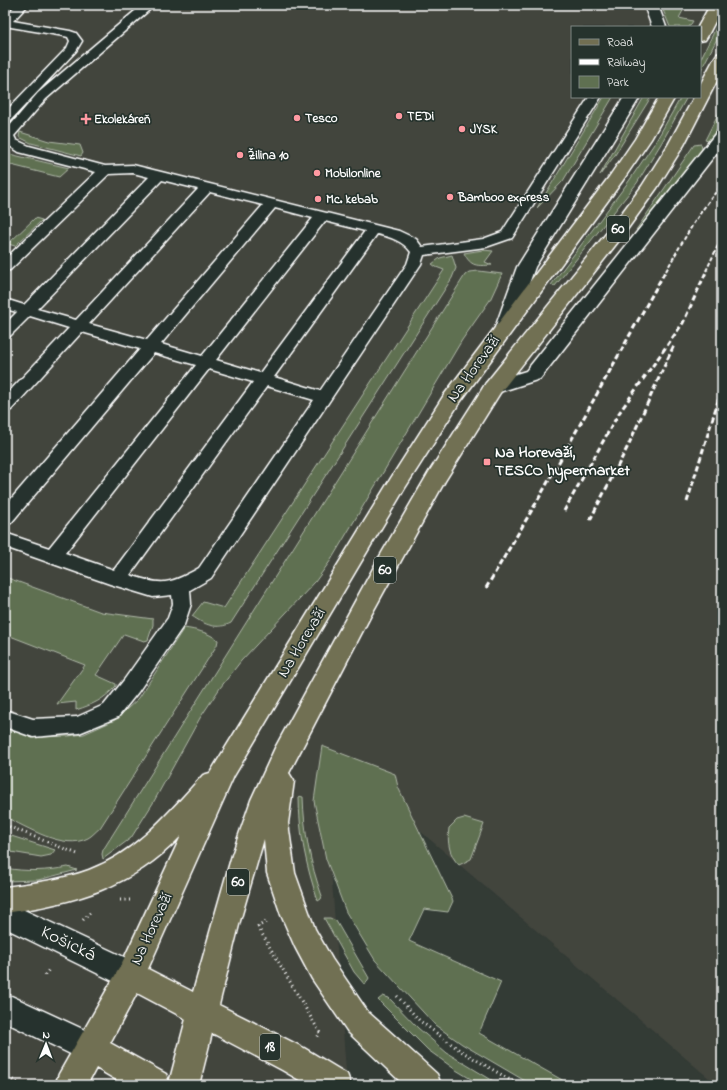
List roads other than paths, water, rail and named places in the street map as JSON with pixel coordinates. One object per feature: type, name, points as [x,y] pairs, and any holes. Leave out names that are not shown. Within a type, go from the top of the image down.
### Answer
[{"type":"main road","points":[[701,34],[717,5]]},
{"type":"main road","name":"Na Horevaží","points":[[701,97],[722,57]]},
{"type":"main road","name":"Na Horevaží","points":[[131,975],[224,770],[398,483],[451,400],[615,180],[643,139],[666,98]]},
{"type":"main road","name":"Na Horevaží","points":[[202,1012],[226,921],[264,800],[284,756],[427,492],[492,388],[615,234],[649,188],[676,145],[701,98]]},
{"type":"main road","name":"Na Horevaží","points":[[284,756],[275,823],[281,874],[294,915],[322,969],[358,1022],[426,1085]]},
{"type":"main road","points":[[5,900],[56,893],[76,888],[96,881],[128,864],[153,846],[224,770]]},
{"type":"main road","name":"18","points":[[131,975],[293,1059],[336,1085]]},
{"type":"main road","name":"60","points":[[70,1085],[131,975]]},
{"type":"main road","name":"60","points":[[184,1085],[202,1012]]},
{"type":"main road","points":[[91,1049],[155,1085]]},
{"type":"street","points":[[651,5],[659,26]]},
{"type":"street","name":"Na Horevaží","points":[[504,328],[526,267],[631,98]]},
{"type":"street","name":"Na Horevaží","points":[[492,388],[533,374],[722,136]]},
{"type":"street","name":"Košická","points":[[5,914],[131,975]]},
{"type":"street","points":[[5,1007],[91,1049]]},
{"type":"lane","points":[[5,22],[22,5]]},
{"type":"lane","points":[[149,5],[42,96],[7,139],[24,150],[105,170],[133,169],[394,234],[411,242],[418,252]]},
{"type":"lane","points":[[5,22],[66,33],[72,35],[76,41],[72,49],[5,119]]},
{"type":"lane","points":[[418,252],[486,243],[507,235],[595,98]]},
{"type":"lane","points":[[5,266],[105,170]]},
{"type":"lane","points":[[5,333],[159,175]]},
{"type":"lane","points":[[5,406],[207,188]]},
{"type":"lane","points":[[5,518],[272,203]]},
{"type":"lane","points":[[52,557],[322,216]]},
{"type":"lane","points":[[117,579],[374,229]]},
{"type":"lane","points":[[5,540],[153,590],[181,587],[205,573],[414,264],[418,252]]},
{"type":"lane","points":[[5,304],[324,398]]},
{"type":"lane","points":[[5,718],[32,728],[79,725],[111,711],[131,686],[177,620],[182,604],[181,587]]},
{"type":"railway","points":[[666,271],[685,237],[722,185]]},
{"type":"railway","points":[[706,271],[722,237]]},
{"type":"railway","points":[[486,588],[539,498],[666,270]]},
{"type":"railway","points":[[564,511],[619,413],[683,323],[707,270]]},
{"type":"railway","points":[[590,520],[627,448],[674,345]]},
{"type":"railway","points":[[687,502],[722,388]]},
{"type":"place","name":"TEDi","points":[[399,116]]},
{"type":"place","name":"Tesco","points":[[297,118]]},
{"type":"place","name":"Ekolekáreň","points":[[86,119]]},
{"type":"place","name":"JYSK","points":[[462,129]]},
{"type":"place","name":"Žilina 10","points":[[240,155]]},
{"type":"place","name":"Mobilonline","points":[[317,173]]},
{"type":"place","name":"Bamboo express","points":[[450,197]]},
{"type":"place","name":"Mc. kebab","points":[[318,199]]},
{"type":"place","name":"Na Horevaží, TESCO hypermarket","points":[[487,462]]}]
